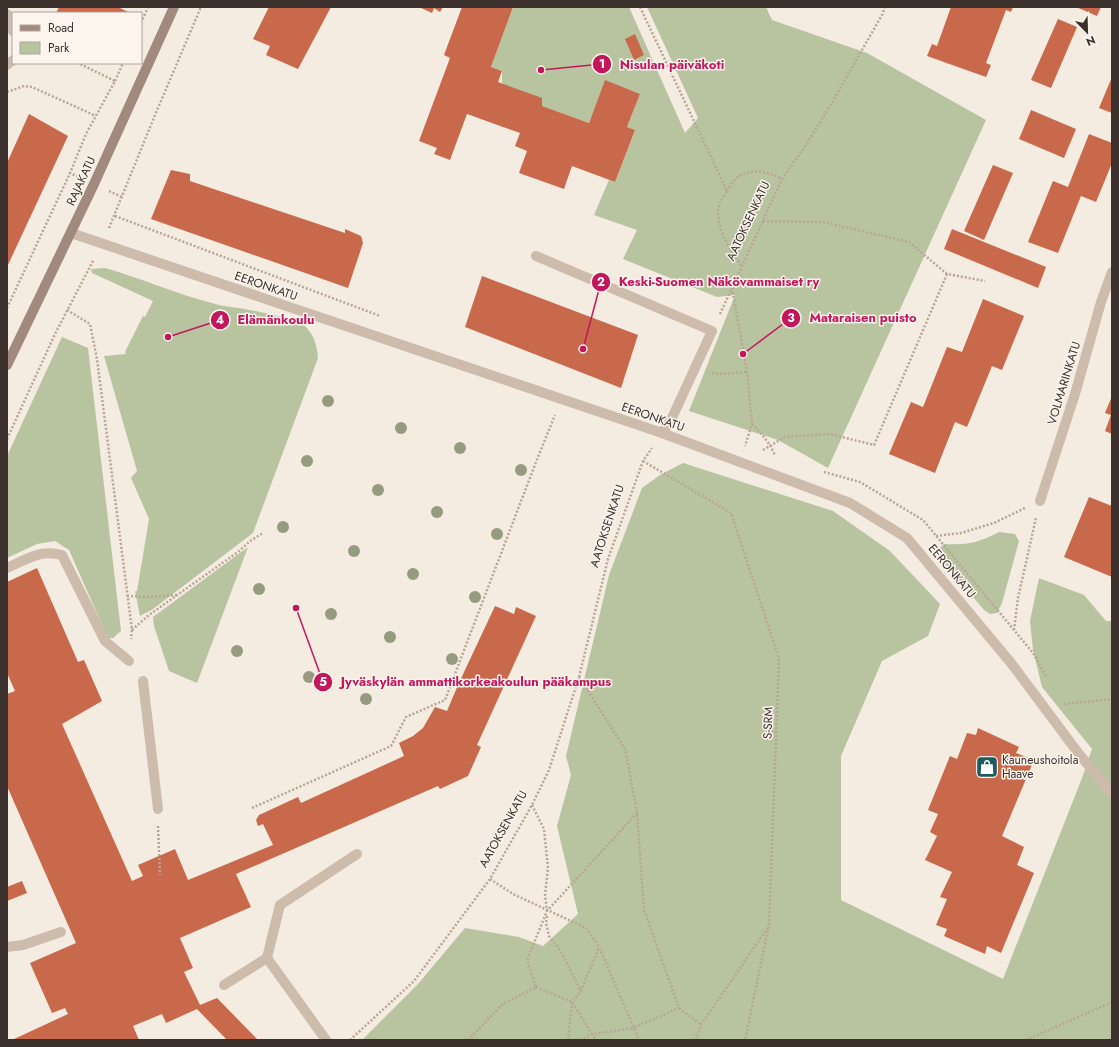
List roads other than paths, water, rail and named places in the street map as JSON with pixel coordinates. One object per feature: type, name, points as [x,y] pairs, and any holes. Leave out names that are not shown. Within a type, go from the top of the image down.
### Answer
[{"type":"main road","name":"RAJAKATU","points":[[7,365],[94,184],[174,7]]},
{"type":"street","points":[[7,14],[12,28]]},
{"type":"street","name":"EERONKATU","points":[[71,233],[662,433],[850,503],[907,538],[1011,663],[1079,754],[1112,794]]},
{"type":"street","points":[[536,256],[712,332],[671,420],[662,433]]},
{"type":"street","name":"VOLMARINKATU","points":[[1040,501],[1075,394],[1112,272]]},
{"type":"street","points":[[7,568],[38,553],[52,552],[62,555],[105,641],[129,661]]},
{"type":"street","points":[[143,681],[158,809]]},
{"type":"street","points":[[224,985],[267,958],[280,905],[357,854]]},
{"type":"street","points":[[7,947],[23,945],[61,932]]},
{"type":"street","points":[[267,958],[326,1040]]},
{"type":"place","name":"Nisulan päiväkoti","points":[[541,70]]},
{"type":"place","name":"Elämänkoulu","points":[[168,337]]},
{"type":"place","name":"Keski-Suomen Näkövammaiset ry","points":[[583,349]]},
{"type":"place","name":"Mataraisen puisto","points":[[743,354]]},
{"type":"place","name":"Jyväskylän ammattikorkeakoulun pääkampus","points":[[296,608]]},
{"type":"place","name":"Kauneushoitola Haave","points":[[987,767]]}]
